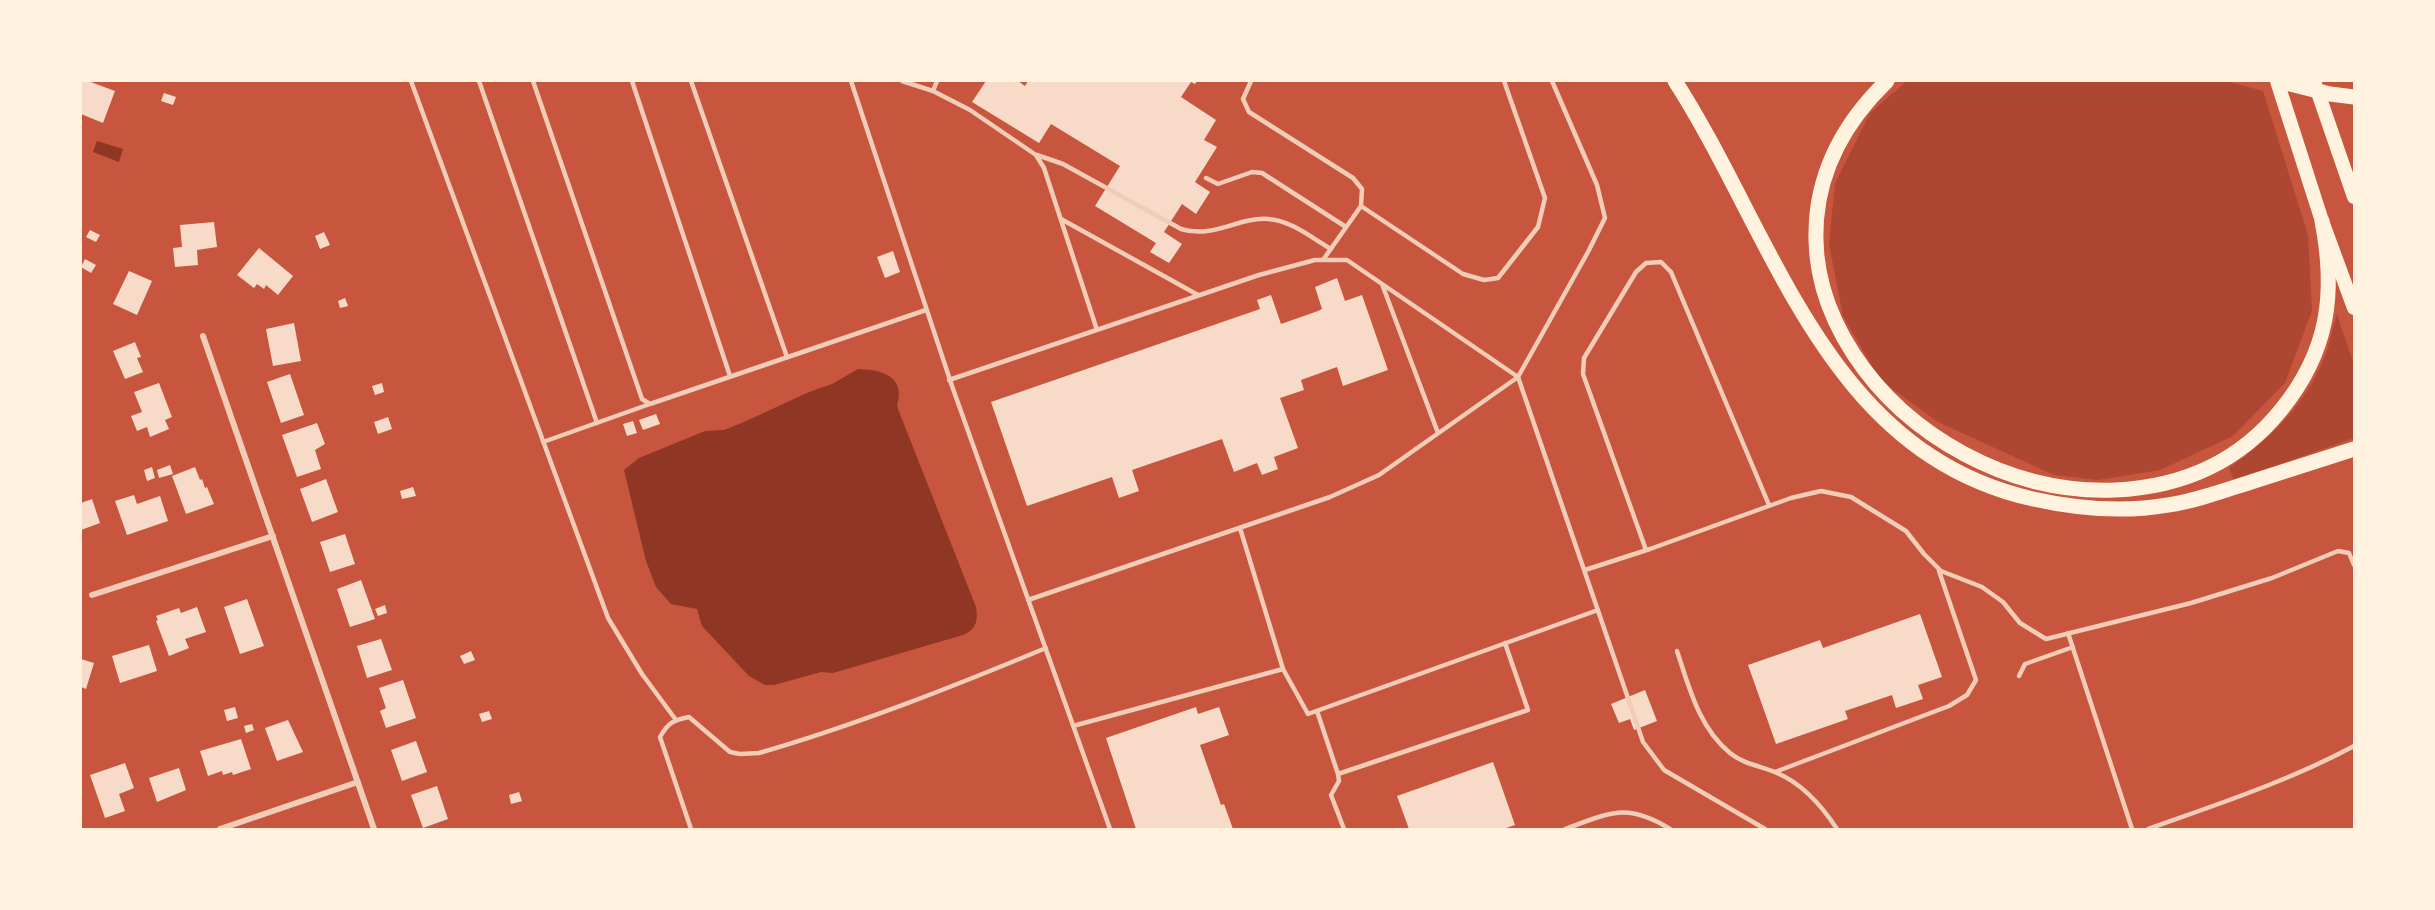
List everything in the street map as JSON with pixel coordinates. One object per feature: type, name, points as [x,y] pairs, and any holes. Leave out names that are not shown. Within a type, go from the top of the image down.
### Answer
[{"type":"highway","points":[[1675,81],[1805,316],[1845,377],[1879,416],[1902,436],[1927,455],[1954,471],[1980,484],[2043,502],[2096,509],[2140,509],[2197,500],[2354,449]]},
{"type":"highway","points":[[1887,81],[1860,110],[1839,142],[1824,180],[1819,202],[1817,247],[1827,298],[1848,347],[1868,375],[1896,407],[1956,451],[1990,467],[2029,480],[2065,488],[2140,489],[2176,482],[2205,471],[2246,447],[2270,425],[2289,401],[2305,375],[2321,340],[2327,312],[2330,271],[2322,221]]},
{"type":"highway","points":[[2277,81],[2330,94],[2354,97]]},
{"type":"main road","points":[[2277,81],[2322,221],[2354,308]]},
{"type":"main road","points":[[2314,81],[2354,197]]},
{"type":"street","points":[[203,336],[374,829]]},
{"type":"street","points":[[92,595],[273,536]]},
{"type":"street","points":[[220,829],[358,782]]},
{"type":"lane","points":[[411,81],[608,618],[642,674],[676,720]]},
{"type":"lane","points":[[479,81],[597,423]]},
{"type":"lane","points":[[532,81],[642,399],[650,404]]},
{"type":"lane","points":[[632,81],[730,376]]},
{"type":"lane","points":[[691,81],[787,357]]},
{"type":"lane","points":[[851,81],[949,380],[1110,829]]},
{"type":"lane","points":[[902,81],[933,91],[970,110],[1036,155],[1072,168],[1181,229],[1197,234],[1269,219],[1299,230],[1331,249]]},
{"type":"lane","points":[[933,91],[937,81]]},
{"type":"lane","points":[[1251,81],[1243,99],[1249,112],[1353,178],[1362,189],[1361,206],[1323,260]]},
{"type":"lane","points":[[1361,206],[1463,274],[1484,280],[1498,278],[1538,226],[1545,198],[1504,81]]},
{"type":"lane","points":[[1028,600],[1330,497],[1379,475],[1518,377],[1605,218],[1598,185],[1552,81]]},
{"type":"lane","points":[[1036,155],[1044,168],[1097,330]]},
{"type":"lane","points":[[1206,178],[1218,184],[1252,172],[1262,174],[1346,227]]},
{"type":"lane","points":[[1061,219],[1198,296]]},
{"type":"lane","points":[[949,380],[1259,275],[1323,260],[1347,260],[1518,377],[1643,742],[1664,770],[1765,829]]},
{"type":"lane","points":[[1646,550],[1583,374],[1584,358],[1636,272],[1646,262],[1660,262],[1671,272],[1769,505]]},
{"type":"lane","points":[[1381,284],[1438,433]]},
{"type":"lane","points":[[543,442],[926,310]]},
{"type":"lane","points":[[1585,570],[1769,505],[1821,491],[1851,497],[1906,531],[1938,568],[1976,680],[1974,686],[1966,695],[1949,706],[1775,772]]},
{"type":"lane","points":[[1240,528],[1283,669],[1308,714],[1598,610]]},
{"type":"lane","points":[[1938,568],[1982,587],[2003,602],[2020,623],[2046,639],[2176,607],[2272,578],[2338,551],[2349,553],[2354,566]]},
{"type":"lane","points":[[2068,633],[2133,829]]},
{"type":"lane","points":[[1338,774],[1528,710],[1505,644]]},
{"type":"lane","points":[[2019,676],[2025,664],[2073,647]]},
{"type":"lane","points":[[691,829],[660,737],[667,724],[689,717],[730,752],[759,753],[874,715],[1046,648]]},
{"type":"lane","points":[[1677,651],[1705,725],[1730,754],[1789,779],[1810,794],[1838,829]]},
{"type":"lane","points":[[1073,726],[1283,669]]},
{"type":"lane","points":[[1317,711],[1338,774],[1339,781],[1331,795],[1344,829]]},
{"type":"lane","points":[[2148,829],[2324,763],[2354,746]]},
{"type":"lane","points":[[1565,829],[1609,813],[1637,812],[1670,829]]},
{"type":"shaded area","points":[[1907,81],[2226,81],[2263,91],[2308,235],[2312,311],[2285,383],[2233,436],[2160,470],[2098,480],[2054,475],[1938,422],[1880,380],[1843,316],[1829,244],[1835,183],[1870,113]]},
{"type":"shaded area","points":[[97,141],[123,149],[119,162],[93,152]]},
{"type":"shaded area","points":[[2337,315],[2354,364],[2354,438],[2234,480],[2229,468],[2274,431],[2310,386],[2327,351]]},
{"type":"shaded area","points":[[858,369],[885,374],[895,381],[898,387],[898,409],[976,607],[975,624],[963,635],[833,673],[821,672],[774,685],[765,685],[749,676],[702,626],[697,609],[671,604],[656,587],[646,561],[624,470],[639,458],[705,431],[724,430],[744,422],[832,384]]},
{"type":"building","points":[[81,81],[88,81],[115,91],[103,123],[81,114]]},
{"type":"building","points":[[986,81],[1018,81],[1025,86],[1028,81],[1197,81],[1195,84],[1191,82],[1181,97],[1216,120],[1204,140],[1217,147],[1195,182],[1210,192],[1196,214],[1182,204],[1164,232],[1182,244],[1169,263],[1150,252],[1156,243],[1095,206],[1120,166],[1051,124],[1039,143],[972,102]]},
{"type":"building","points":[[164,93],[176,97],[173,105],[161,101]]},
{"type":"building","points":[[214,222],[217,247],[197,250],[198,265],[175,267],[173,248],[182,247],[180,225]]},
{"type":"building","points":[[90,230],[100,235],[96,242],[86,237]]},
{"type":"building","points":[[324,232],[330,245],[320,249],[315,236]]},
{"type":"building","points":[[259,248],[293,276],[278,295],[266,285],[264,289],[257,284],[254,288],[237,275]]},
{"type":"building","points":[[893,251],[900,272],[885,278],[877,257]]},
{"type":"building","points":[[85,259],[96,265],[91,273],[81,267]]},
{"type":"building","points":[[129,271],[152,281],[137,315],[113,304]]},
{"type":"building","points":[[1337,278],[1345,301],[1362,295],[1388,370],[1343,386],[1337,367],[1301,380],[1304,390],[1280,398],[1298,448],[1274,457],[1278,469],[1262,475],[1257,463],[1234,472],[1222,439],[1132,470],[1139,491],[1119,498],[1112,477],[1027,506],[991,402],[1260,309],[1257,300],[1271,295],[1281,324],[1318,311],[1322,309],[1315,287]]},
{"type":"building","points":[[345,298],[348,306],[340,308],[338,301]]},
{"type":"building","points":[[294,323],[301,361],[273,366],[266,329]]},
{"type":"building","points":[[135,342],[141,357],[137,358],[143,372],[125,379],[113,351]]},
{"type":"building","points":[[290,374],[304,415],[281,423],[267,382]]},
{"type":"building","points":[[159,383],[172,417],[165,420],[169,429],[150,437],[147,427],[137,431],[131,416],[142,412],[134,392]]},
{"type":"building","points":[[382,383],[384,392],[375,395],[372,386]]},
{"type":"building","points":[[656,414],[660,424],[643,430],[639,420]]},
{"type":"building","points":[[388,417],[392,429],[378,434],[374,422]]},
{"type":"building","points":[[633,421],[637,433],[627,436],[623,424]]},
{"type":"building","points":[[317,423],[325,444],[315,450],[321,469],[297,477],[282,435]]},
{"type":"building","points":[[170,465],[173,474],[159,478],[157,470]]},
{"type":"building","points":[[152,467],[155,478],[147,481],[144,470]]},
{"type":"building","points":[[195,467],[214,504],[186,514],[172,476]]},
{"type":"building","points":[[326,479],[338,512],[312,522],[300,489]]},
{"type":"building","points":[[413,487],[416,496],[402,499],[400,491]]},
{"type":"building","points":[[134,495],[137,504],[160,496],[168,521],[127,535],[115,501]]},
{"type":"building","points":[[92,499],[100,523],[81,530],[81,503]]},
{"type":"building","points":[[345,534],[355,564],[330,572],[320,542]]},
{"type":"building","points":[[361,580],[375,619],[350,627],[337,589]]},
{"type":"building","points":[[247,599],[264,646],[240,654],[224,607]]},
{"type":"building","points":[[385,605],[387,613],[378,616],[375,609]]},
{"type":"building","points":[[197,607],[206,632],[185,639],[189,648],[169,656],[156,616],[179,608],[181,613]]},
{"type":"building","points":[[1920,614],[1942,677],[1918,685],[1923,699],[1896,708],[1892,695],[1845,711],[1848,719],[1776,744],[1748,665],[1820,640],[1823,648]]},
{"type":"building","points":[[381,639],[392,670],[367,678],[357,646]]},
{"type":"building","points":[[149,645],[157,671],[120,683],[112,656]]},
{"type":"building","points":[[471,651],[475,660],[464,664],[460,656]]},
{"type":"building","points":[[81,659],[94,663],[86,689],[81,687]]},
{"type":"building","points":[[403,680],[416,718],[386,728],[380,711],[386,708],[379,688]]},
{"type":"building","points":[[1645,690],[1657,721],[1634,730],[1630,719],[1619,723],[1611,704]]},
{"type":"building","points":[[235,707],[238,718],[227,721],[224,710]]},
{"type":"building","points":[[1196,707],[1198,714],[1219,707],[1229,735],[1200,745],[1221,805],[1224,804],[1233,829],[1136,829],[1106,738]]},
{"type":"building","points":[[489,711],[492,719],[482,722],[479,714]]},
{"type":"building","points":[[288,720],[303,752],[277,761],[265,728]]},
{"type":"building","points":[[252,724],[254,730],[246,733],[244,726]]},
{"type":"building","points":[[241,739],[251,769],[233,775],[232,772],[223,775],[222,771],[208,776],[200,751]]},
{"type":"building","points":[[416,741],[427,772],[402,781],[391,750]]},
{"type":"building","points":[[1493,762],[1515,825],[1503,829],[1409,829],[1397,796]]},
{"type":"building","points":[[125,763],[134,788],[119,794],[125,811],[105,818],[90,775]]},
{"type":"building","points":[[179,768],[186,790],[157,802],[149,778]]},
{"type":"building","points":[[437,786],[448,819],[423,828],[411,795]]},
{"type":"building","points":[[519,792],[522,801],[511,804],[509,795]]}]
